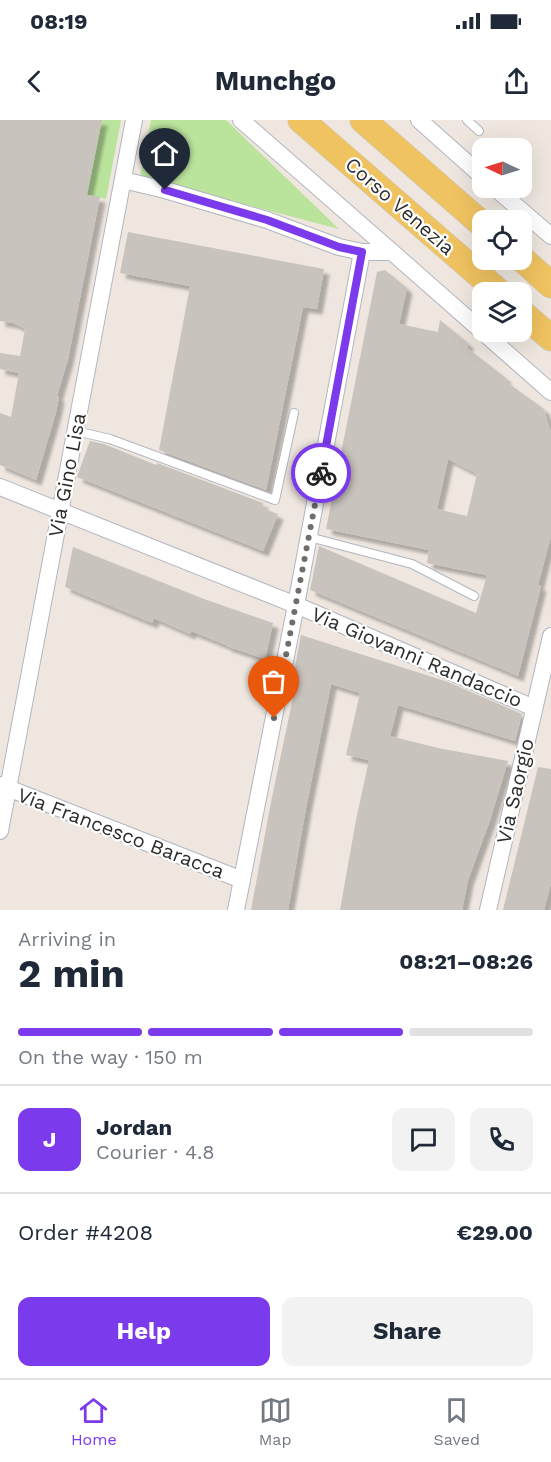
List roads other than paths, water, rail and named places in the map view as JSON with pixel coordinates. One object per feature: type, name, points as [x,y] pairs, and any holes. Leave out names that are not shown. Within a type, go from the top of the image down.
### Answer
[{"type":"main road","name":"Corso Venezia","points":[[301,120],[487,282]]},
{"type":"main road","name":"Corso Venezia","points":[[363,120],[472,215]]},
{"type":"main road","points":[[532,268],[551,285]]},
{"type":"main road","points":[[532,322],[551,338]]},
{"type":"street","name":"Via Gino Lisa","points":[[0,831],[4,787],[61,510],[134,120]]},
{"type":"street","name":"Corso Venezia","points":[[241,120],[551,392]]},
{"type":"street","points":[[418,120],[472,167]]},
{"type":"street","name":"Corso Venezia","points":[[123,180],[219,205],[339,247],[362,252],[392,252]]},
{"type":"street","points":[[507,198],[551,236]]},
{"type":"street","points":[[236,910],[362,252]]},
{"type":"street","name":"Via Giovanni Randaccio","points":[[0,487],[296,605],[534,708]]},
{"type":"street","name":"Via Saorgio","points":[[489,910],[551,636]]},
{"type":"street","name":"Via Francesco Baracca","points":[[4,787],[242,880]]},
{"type":"lane","points":[[467,120],[479,131]]},
{"type":"lane","points":[[76,431],[110,439],[275,500],[294,413]]},
{"type":"lane","points":[[309,537],[412,564],[474,596]]}]
